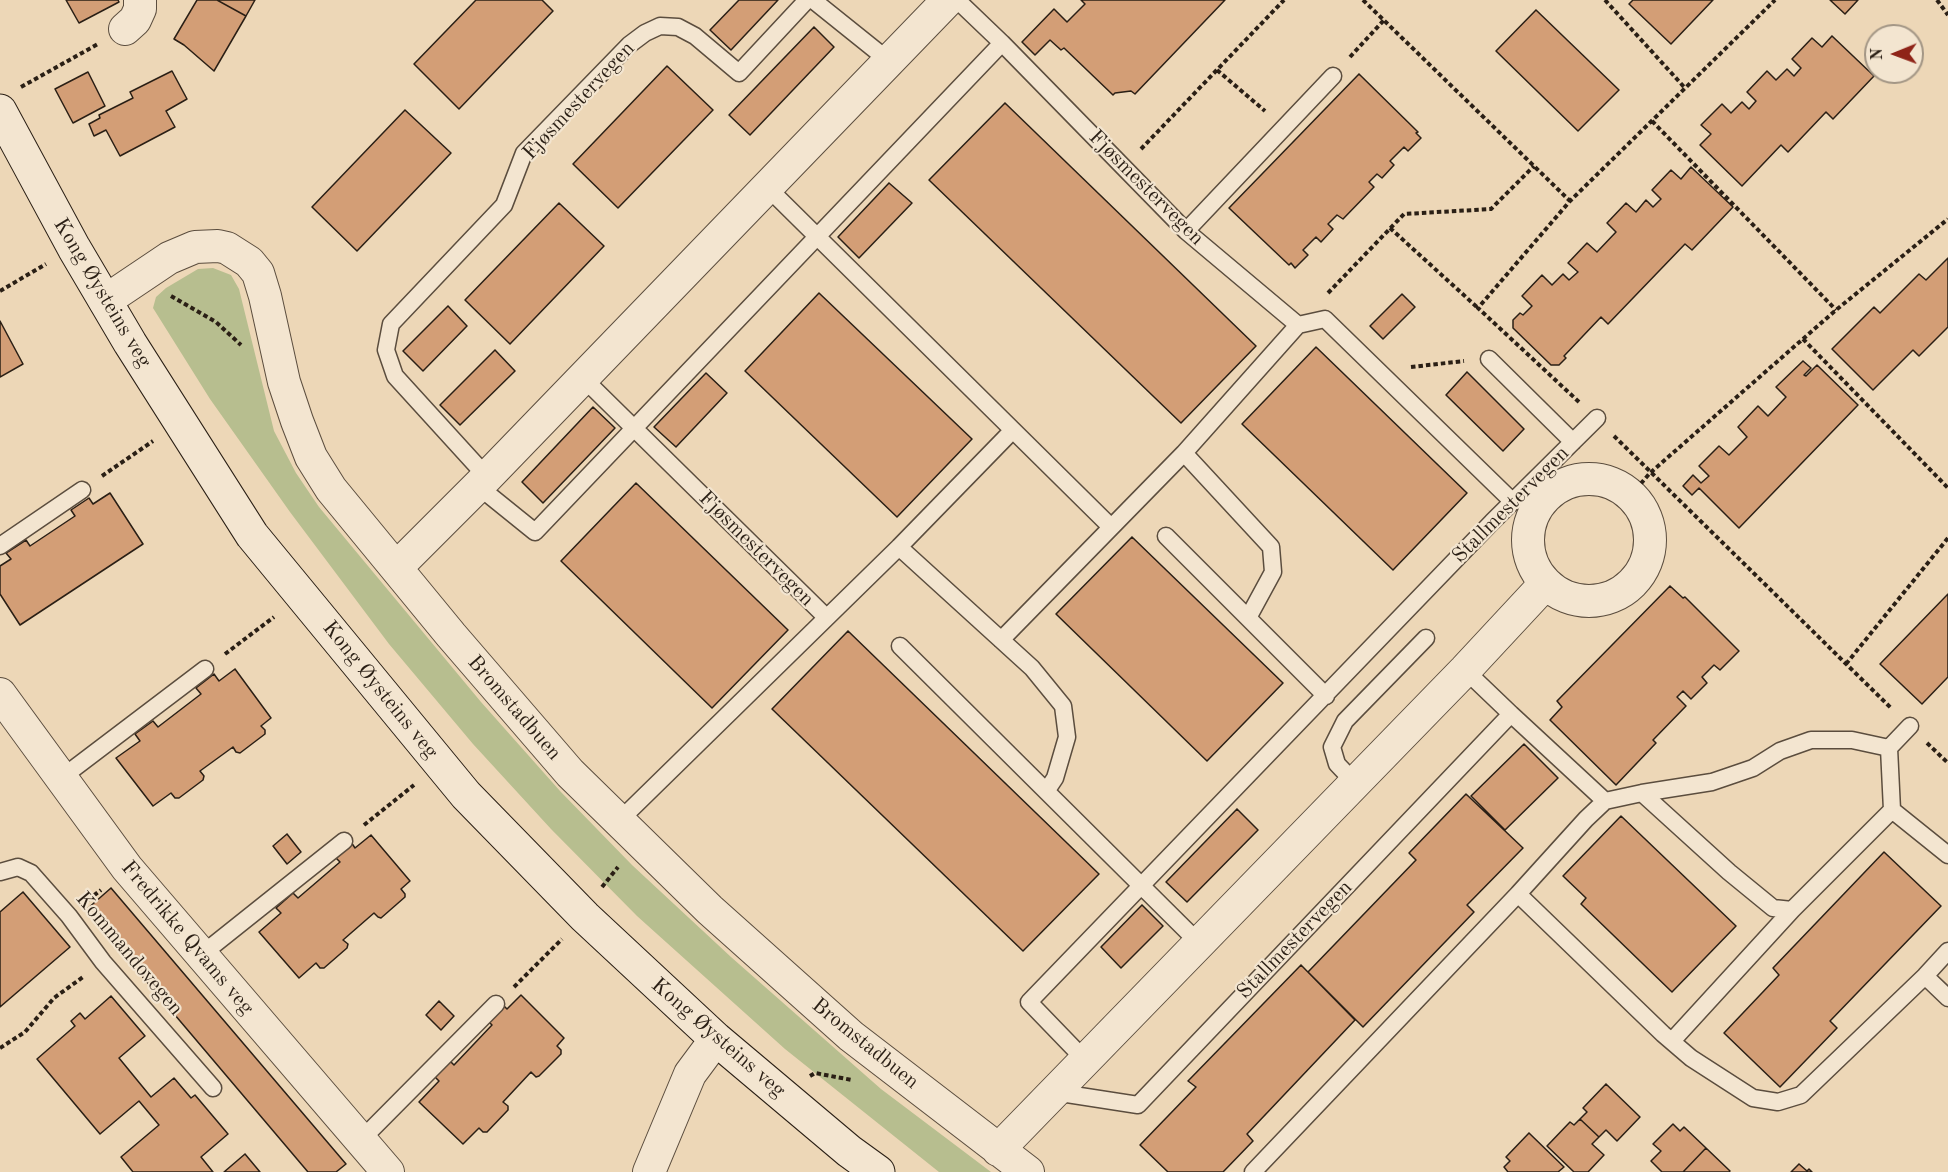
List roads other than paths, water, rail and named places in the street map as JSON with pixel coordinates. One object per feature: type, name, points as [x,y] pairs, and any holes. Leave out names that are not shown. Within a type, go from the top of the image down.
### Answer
[{"type":"main road","name":"Kong Øysteins veg","points":[[8,100],[74,248],[252,535],[466,795],[585,917],[716,1039],[849,1151],[878,1172]]},
{"type":"street","points":[[125,29],[135,21],[140,9],[140,0]]},
{"type":"street","points":[[397,567],[948,0]]},
{"type":"street","name":"Bromstadbuen","points":[[105,301],[183,251],[206,246],[227,248],[249,262],[258,273],[297,421],[311,457],[332,489],[451,635],[570,773],[710,910],[851,1036],[1028,1172]]},
{"type":"street","name":"Stallmestervegen","points":[[1593,478],[1613,483],[1640,484],[1643,510],[1650,529],[1650,549],[1644,567],[1633,583],[1617,595],[1599,601],[1579,601],[1560,595],[1545,584],[1533,566],[1527,546],[1529,524],[1537,505],[1552,490],[1572,480],[1593,478]]},
{"type":"street","points":[[998,1150],[1465,670],[1545,584]]},
{"type":"street","name":"Fredrikke Qvams veg","points":[[0,694],[127,868],[388,1172]]},
{"type":"street","points":[[649,1172],[690,1074],[716,1039]]},
{"type":"lane","name":"Fjøsmestervegen","points":[[807,0],[739,73],[695,36],[678,27],[660,26],[645,33],[629,45],[524,153],[504,205],[391,324],[386,350],[395,376],[482,481],[535,532],[636,429],[1002,43]]},
{"type":"lane","points":[[813,0],[889,61]]},
{"type":"lane","name":"Fjøsmestervegen","points":[[957,0],[1186,231],[1298,325]]},
{"type":"lane","points":[[1186,231],[1333,76]]},
{"type":"lane","points":[[767,187],[1111,527]]},
{"type":"lane","points":[[1001,640],[1184,453],[1298,325],[1325,319],[1513,502]]},
{"type":"lane","points":[[1489,359],[1573,442]]},
{"type":"lane","name":"Fjøsmestervegen","points":[[583,378],[826,618]]},
{"type":"lane","name":"Stallmestervegen","points":[[1085,1060],[1029,1002],[1597,418]]},
{"type":"lane","points":[[620,822],[899,547],[1013,430]]},
{"type":"lane","points":[[1184,453],[1271,547],[1273,572],[1248,618]]},
{"type":"lane","points":[[0,546],[82,490]]},
{"type":"lane","points":[[1166,536],[1326,696]]},
{"type":"lane","points":[[899,547],[1032,668],[1063,706],[1066,737],[1055,778],[1047,790]]},
{"type":"lane","points":[[1355,783],[1337,764],[1332,747],[1345,720],[1426,638]]},
{"type":"lane","points":[[900,646],[1199,943]]},
{"type":"lane","points":[[60,778],[206,669]]},
{"type":"lane","points":[[1465,670],[1605,801]]},
{"type":"lane","name":"Stallmestervegen","points":[[1054,1092],[1138,1105],[1511,714]]},
{"type":"lane","points":[[1672,1041],[1792,910],[1892,810],[1889,748],[1910,726]]},
{"type":"lane","points":[[1253,1172],[1605,801],[1712,782],[1753,768],[1780,751],[1811,740],[1852,740],[1889,748]]},
{"type":"lane","points":[[1642,793],[1729,873],[1773,908],[1792,910]]},
{"type":"lane","points":[[1892,810],[1948,855]]},
{"type":"lane","points":[[201,956],[344,841]]},
{"type":"lane","name":"Kommandovegen","points":[[0,872],[18,867],[31,873],[69,916],[103,962],[213,1088]]},
{"type":"lane","points":[[1518,894],[1691,1058],[1753,1098],[1778,1102],[1801,1095],[1948,951]]},
{"type":"lane","points":[[1925,976],[1948,998]]},
{"type":"lane","points":[[361,1140],[496,1004]]}]
